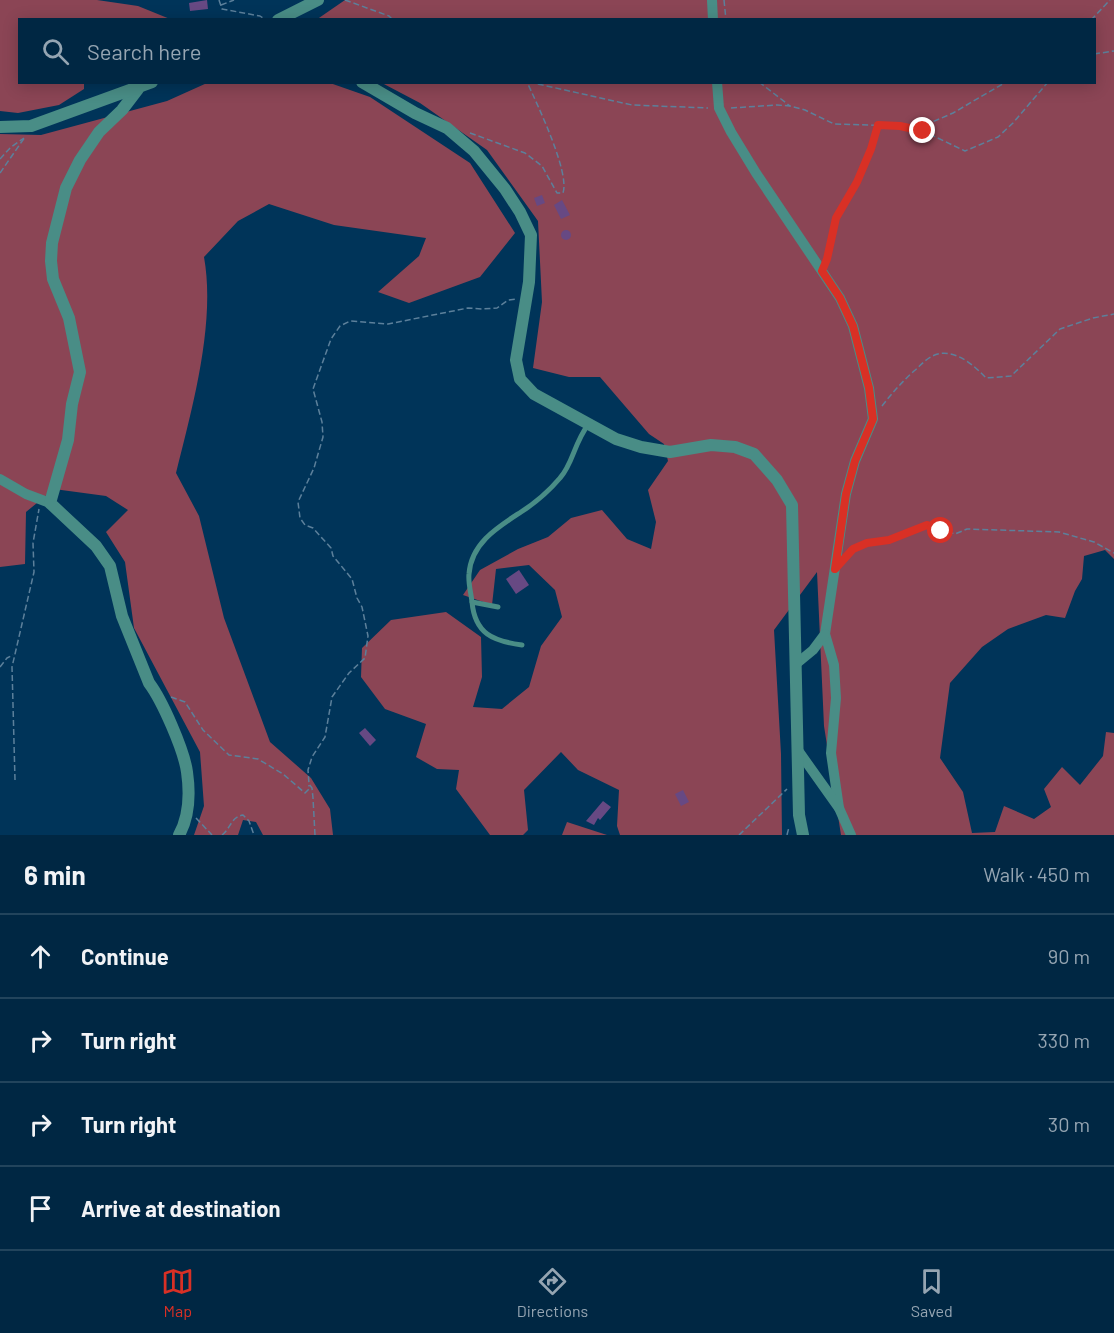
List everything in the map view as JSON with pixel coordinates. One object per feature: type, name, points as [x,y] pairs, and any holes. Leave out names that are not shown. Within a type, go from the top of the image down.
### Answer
[{"type":"street","points":[[282,18],[318,0]]},
{"type":"street","points":[[712,0],[713,18]]},
{"type":"street","points":[[0,128],[31,126],[148,84]]},
{"type":"street","points":[[366,84],[447,128],[474,151],[505,189],[531,235],[529,282],[516,360],[520,379],[534,394],[616,439],[641,447],[670,452],[711,445],[735,447],[754,454],[777,480],[792,505],[799,815],[803,835]]},
{"type":"street","points":[[717,84],[719,108],[730,132],[840,298],[853,326],[869,388],[873,419],[855,461],[846,494],[825,634],[834,665],[836,698],[831,753],[839,808]]},
{"type":"street","points":[[46,501],[66,450],[72,404],[80,372],[69,318],[53,279],[52,243],[66,188],[80,160],[99,132],[122,110],[138,89]]},
{"type":"street","points":[[0,479],[26,494],[46,501],[96,546],[110,566],[122,616],[149,683],[155,691],[179,744],[188,771],[186,820],[179,835]]},
{"type":"street","points":[[796,664],[813,650],[825,634]]},
{"type":"street","points":[[797,750],[839,808],[851,835]]},
{"type":"lane","points":[[522,645],[505,642],[488,635],[474,617],[469,573],[475,552],[486,537],[502,523],[522,512],[561,478],[579,436],[589,424]]},
{"type":"lane","points":[[472,602],[498,607]]},
{"type":"path","points":[[219,0],[222,9],[248,13],[261,18]]},
{"type":"path","points":[[220,6],[234,0]]},
{"type":"path","points":[[345,0],[390,18]]},
{"type":"path","points":[[724,0],[726,18]]},
{"type":"path","points":[[1093,18],[1110,0]]},
{"type":"path","points":[[1096,54],[1114,51]]},
{"type":"path","points":[[456,136],[472,133],[525,153],[542,166],[557,193],[563,193],[564,178],[559,161],[529,84]]},
{"type":"path","points":[[538,84],[632,105],[719,108],[790,106],[805,110],[834,124],[900,126],[938,120],[980,99],[1003,84]]},
{"type":"path","points":[[762,84],[790,106]]},
{"type":"path","points":[[900,126],[923,131],[965,151],[998,137],[1046,84]]},
{"type":"path","points":[[822,271],[836,218],[857,182],[878,125]]},
{"type":"path","points":[[0,159],[24,138],[0,173]]},
{"type":"path","points":[[155,691],[185,702],[203,730],[230,755],[258,759],[283,774],[305,793],[309,789],[312,757],[325,737],[332,697],[349,673],[365,658],[369,636],[352,579],[333,556],[331,548],[313,528],[305,525],[300,518],[298,502],[314,468],[323,437],[322,422],[313,389],[331,339],[340,326],[350,321],[388,324],[468,308],[497,308],[508,300],[526,298]]},
{"type":"path","points":[[873,419],[897,386],[931,357],[946,354],[959,356],[986,378],[1011,376],[1060,328],[1114,314]]},
{"type":"path","points":[[15,780],[12,675],[14,655],[34,572],[33,543],[46,501]]},
{"type":"path","points":[[847,556],[853,549],[867,543],[889,540],[927,525],[955,534],[967,530],[1059,532],[1094,543],[1114,553]]},
{"type":"path","points":[[0,667],[7,658],[14,655]]},
{"type":"path","points":[[739,835],[790,786],[798,783]]},
{"type":"path","points":[[309,784],[312,788],[315,835]]},
{"type":"path","points":[[188,805],[196,819],[212,835]]},
{"type":"path","points":[[222,835],[230,829],[237,816],[243,815],[249,821],[254,835]]},
{"type":"shaded area","points":[[0,0],[97,0],[138,6],[168,18],[18,18],[18,84],[84,84],[84,89],[59,105],[18,113],[0,111]]},
{"type":"shaded area","points":[[345,0],[1114,0],[1114,559],[1105,550],[1084,556],[1082,579],[1065,618],[1046,615],[1008,629],[982,647],[950,683],[940,758],[963,792],[972,833],[995,832],[1004,806],[1034,819],[1051,807],[1044,789],[1062,767],[1080,785],[1103,756],[1106,732],[1114,733],[1114,835],[841,835],[824,726],[817,572],[774,630],[781,754],[782,835],[620,835],[617,826],[619,790],[578,770],[561,752],[524,790],[528,830],[523,835],[490,835],[456,789],[459,770],[437,769],[416,757],[426,724],[385,709],[361,677],[362,648],[391,620],[446,612],[481,637],[482,677],[473,707],[502,709],[529,687],[541,646],[562,617],[555,590],[529,565],[496,569],[492,605],[463,595],[480,570],[518,549],[548,537],[571,518],[602,510],[627,539],[651,549],[656,522],[648,490],[668,461],[664,444],[649,434],[600,377],[569,377],[533,368],[542,302],[538,221],[487,150],[420,103],[384,84],[1096,84],[1096,18],[319,18]]},
{"type":"shaded area","points":[[205,84],[333,84],[370,97],[470,163],[515,233],[480,277],[409,303],[378,292],[419,256],[426,238],[334,225],[269,204],[238,221],[204,257],[207,283],[205,337],[195,394],[176,473],[199,516],[224,618],[270,742],[311,778],[330,809],[333,835],[263,835],[256,822],[243,820],[238,835],[194,835],[204,806],[200,752],[134,628],[125,562],[106,532],[128,510],[106,496],[54,489],[26,512],[25,564],[0,567],[0,134],[41,135],[167,101]]},
{"type":"shaded area","points":[[567,822],[607,835],[562,835]]},
{"type":"building","points":[[207,0],[208,9],[190,11],[189,3]]},
{"type":"building","points":[[542,195],[545,203],[537,206],[534,198]]},
{"type":"building","points":[[562,200],[570,215],[561,219],[554,205]]},
{"type":"building","points":[[566,230],[571,235],[566,240],[561,235]]},
{"type":"building","points":[[519,570],[529,585],[516,594],[506,579]]},
{"type":"building","points":[[365,728],[376,740],[370,746],[359,733]]},
{"type":"building","points":[[683,790],[689,802],[681,806],[675,794]]},
{"type":"building","points":[[603,801],[611,807],[600,820],[598,818],[594,825],[586,821]]},
{"type":"route","points":[[923,131],[900,126],[878,125],[857,182],[836,218],[822,271],[840,298],[853,326],[869,388],[873,419],[855,461],[846,494],[835,569],[853,549],[867,543],[889,540],[927,525],[941,531]]}]
